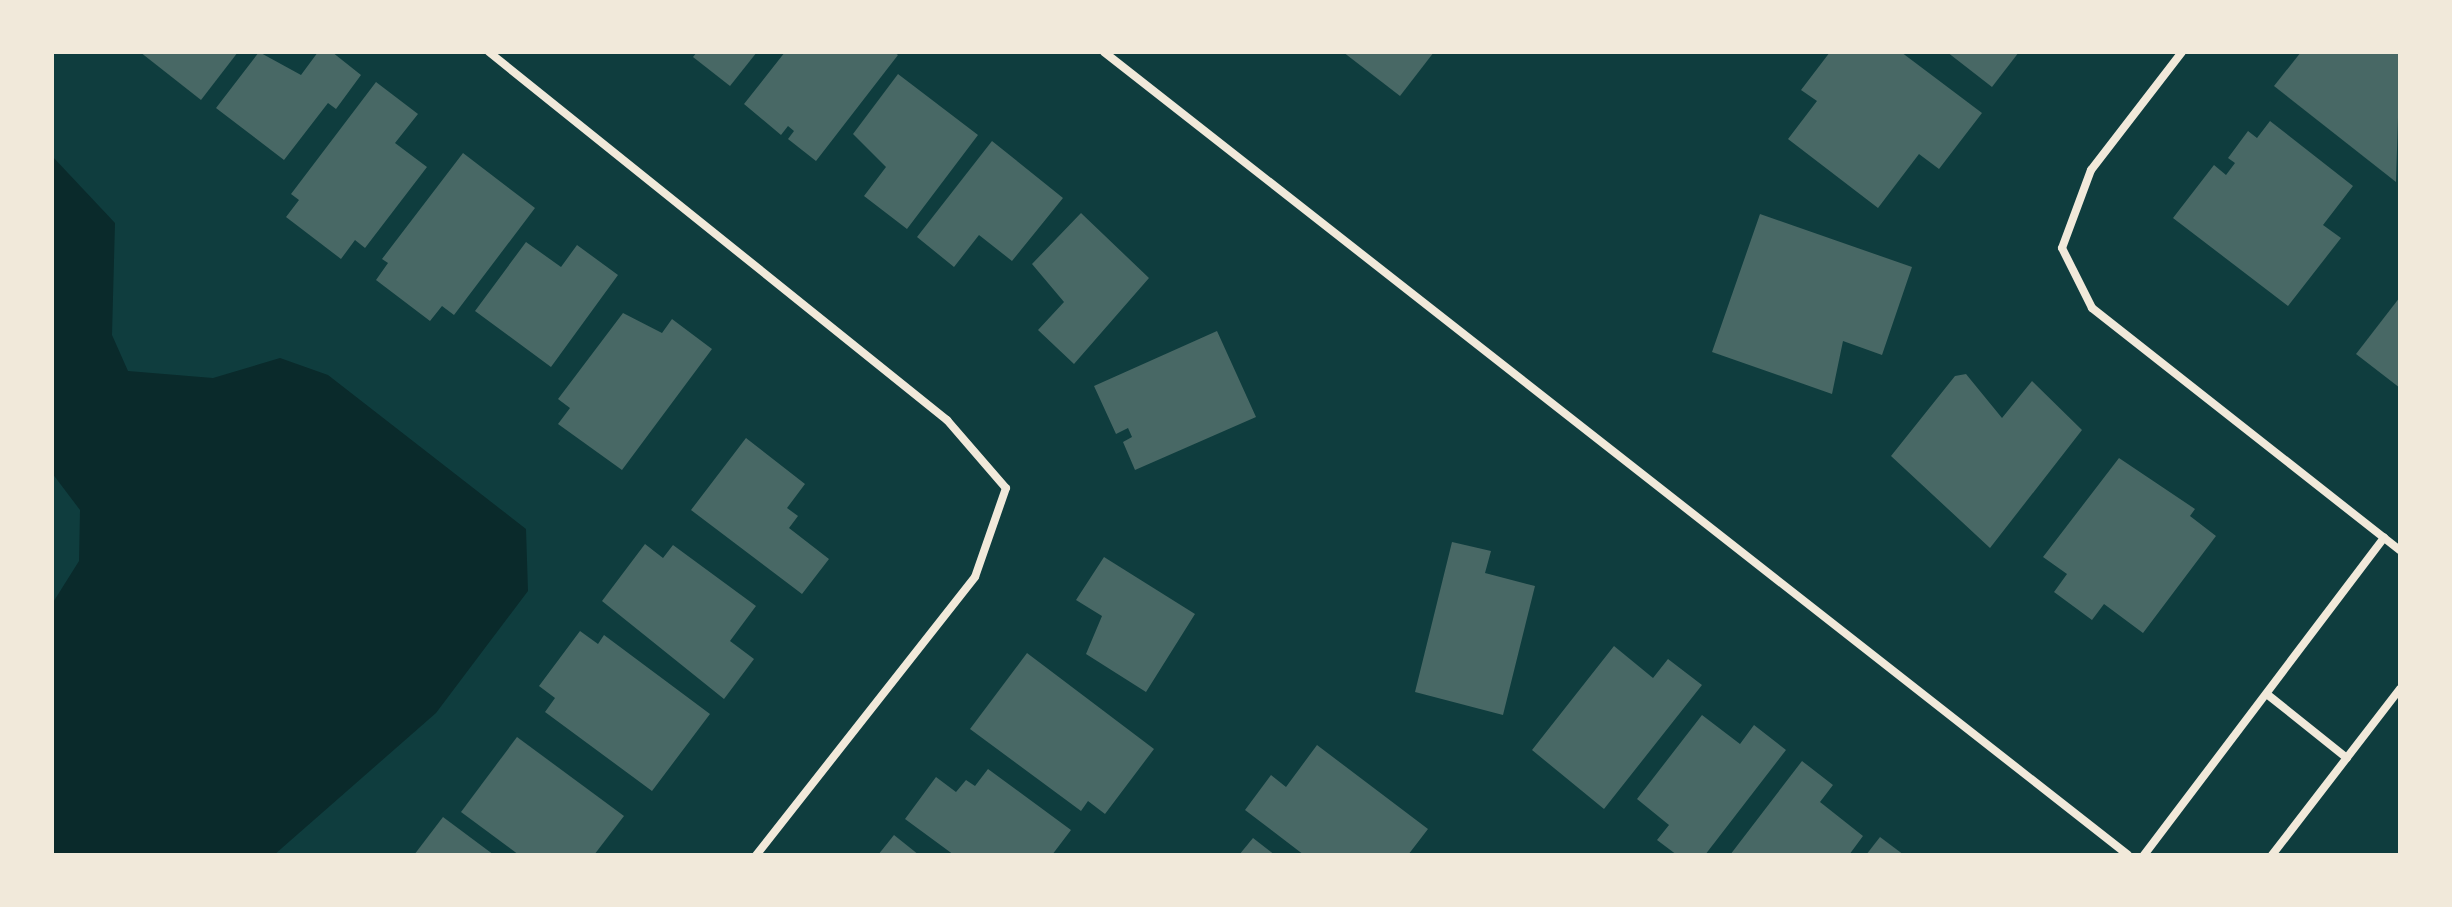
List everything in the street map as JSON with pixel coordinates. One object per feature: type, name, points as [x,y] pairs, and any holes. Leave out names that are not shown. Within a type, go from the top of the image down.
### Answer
[{"type":"street","points":[[489,52],[947,420],[1006,488],[975,577],[756,855]]},
{"type":"street","points":[[1104,52],[2128,855]]},
{"type":"street","points":[[2182,52],[2091,170],[2062,248],[2092,308],[2400,550]]},
{"type":"street","points":[[2144,855],[2384,538]]},
{"type":"street","points":[[2272,855],[2400,689]]},
{"type":"street","points":[[2268,695],[2347,758]]},
{"type":"water","points":[[52,156],[115,223],[112,335],[128,371],[213,378],[280,358],[328,375],[526,529],[528,591],[436,713],[274,855],[52,855],[52,604],[79,561],[80,510],[52,473]]},
{"type":"building","points":[[140,52],[238,52],[201,100]]},
{"type":"building","points":[[259,52],[301,75],[318,52],[332,52],[361,75],[336,109],[328,103],[284,160],[216,108]]},
{"type":"building","points":[[697,52],[757,52],[730,86],[693,57]]},
{"type":"building","points":[[785,52],[894,52],[898,55],[816,161],[788,139],[794,131],[788,126],[781,135],[744,104]]},
{"type":"building","points":[[1343,52],[1434,52],[1400,96]]},
{"type":"building","points":[[1830,52],[1901,52],[1982,113],[1939,169],[1919,154],[1878,208],[1788,139],[1817,101],[1801,90]]},
{"type":"building","points":[[1947,52],[2019,52],[1992,87]]},
{"type":"building","points":[[2301,52],[2400,52],[2396,182],[2274,86]]},
{"type":"building","points":[[898,74],[978,135],[907,229],[864,196],[886,167],[853,134]]},
{"type":"building","points":[[376,82],[418,114],[395,143],[427,167],[365,248],[355,240],[341,259],[286,217],[299,200],[291,194]]},
{"type":"building","points":[[2270,121],[2353,186],[2323,225],[2341,238],[2288,306],[2173,218],[2214,165],[2226,175],[2235,163],[2228,158],[2248,131],[2257,138]]},
{"type":"building","points":[[992,141],[1063,198],[1012,261],[979,235],[954,267],[917,237]]},
{"type":"building","points":[[463,153],[535,208],[454,315],[442,306],[430,321],[376,280],[388,263],[382,259]]},
{"type":"building","points":[[1081,213],[1149,278],[1074,364],[1038,330],[1064,302],[1032,264]]},
{"type":"building","points":[[1760,214],[1912,267],[1882,355],[1843,341],[1832,394],[1712,352]]},
{"type":"building","points":[[526,242],[561,267],[577,245],[618,275],[551,367],[475,311]]},
{"type":"building","points":[[2400,297],[2400,388],[2356,354]]},
{"type":"building","points":[[623,313],[662,333],[672,319],[712,349],[622,470],[558,424],[570,408],[558,399]]},
{"type":"building","points":[[1217,331],[1256,417],[1135,470],[1123,442],[1132,437],[1128,428],[1116,434],[1094,386]]},
{"type":"building","points":[[1966,374],[2002,418],[2032,381],[2082,430],[1990,548],[1891,456],[1955,376]]},
{"type":"building","points":[[746,438],[805,484],[787,508],[798,516],[789,528],[829,559],[802,594],[691,510]]},
{"type":"building","points":[[2119,458],[2195,509],[2190,516],[2216,536],[2143,633],[2104,604],[2092,620],[2054,592],[2067,574],[2043,557]]},
{"type":"building","points":[[1452,542],[1491,551],[1485,573],[1535,586],[1503,715],[1415,692]]},
{"type":"building","points":[[645,544],[663,558],[673,545],[756,606],[730,641],[754,659],[724,699],[602,601]]},
{"type":"building","points":[[1104,557],[1195,614],[1146,692],[1086,654],[1102,616],[1076,600]]},
{"type":"building","points":[[580,631],[598,644],[604,635],[710,714],[652,791],[545,712],[555,698],[539,686]]},
{"type":"building","points":[[1614,646],[1653,678],[1668,659],[1702,685],[1604,809],[1532,750]]},
{"type":"building","points":[[1027,653],[1154,749],[1105,814],[1088,801],[1081,811],[970,729]]},
{"type":"building","points":[[1702,715],[1740,744],[1754,725],[1786,750],[1705,855],[1677,855],[1657,840],[1669,825],[1637,799]]},
{"type":"building","points":[[517,737],[624,816],[594,855],[519,855],[461,812]]},
{"type":"building","points":[[1317,745],[1428,829],[1408,855],[1304,855],[1245,810],[1271,775],[1286,787]]},
{"type":"building","points":[[1802,761],[1833,785],[1820,802],[1863,836],[1849,855],[1730,855]]},
{"type":"building","points":[[988,769],[1071,830],[1052,855],[954,855],[905,819],[936,777],[956,792],[966,780],[975,786]]},
{"type":"building","points":[[443,817],[494,855],[414,855]]},
{"type":"building","points":[[894,835],[919,855],[878,855]]},
{"type":"building","points":[[1880,837],[1904,855],[1866,855]]},
{"type":"building","points":[[1253,838],[1275,855],[1239,855]]}]
